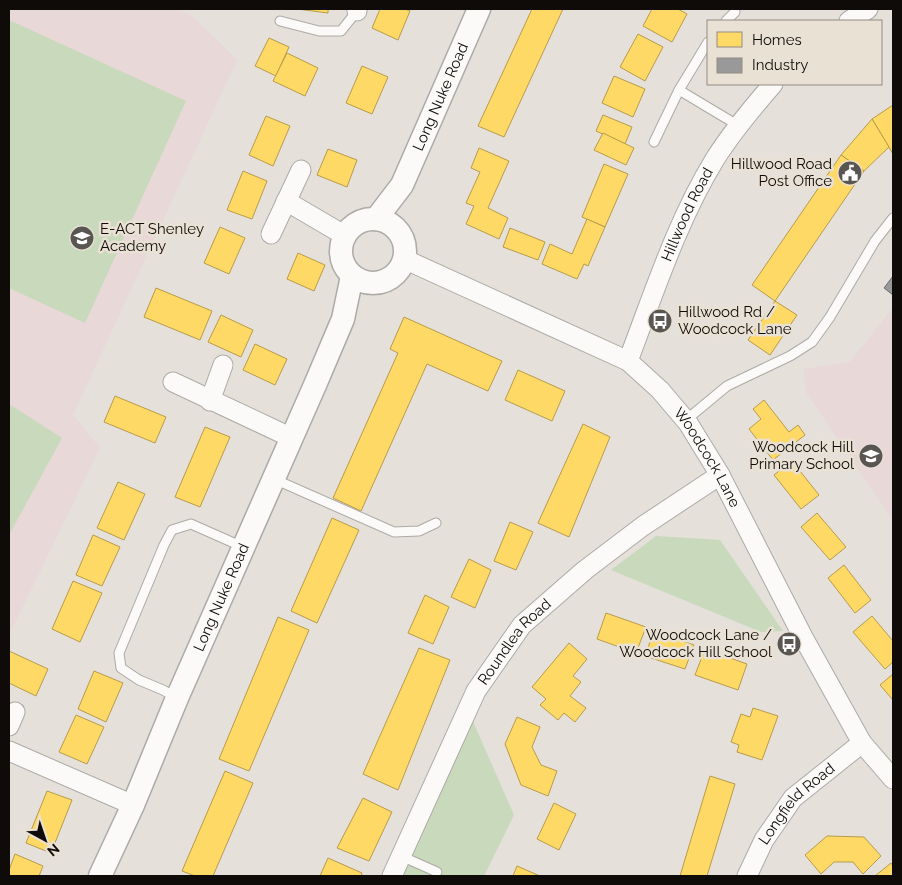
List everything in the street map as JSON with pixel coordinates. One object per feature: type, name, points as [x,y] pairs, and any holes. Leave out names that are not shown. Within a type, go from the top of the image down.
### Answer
[{"type":"street","name":"Long Nuke Road","points":[[376,219],[402,185],[477,9]]},
{"type":"street","points":[[850,20],[868,9]]},
{"type":"street","name":"Hillwood Road","points":[[628,361],[674,242],[702,182],[716,158],[739,126],[772,85]]},
{"type":"street","points":[[271,234],[301,170]]},
{"type":"street","name":"Long Nuke Road","points":[[343,319],[375,283],[385,281],[393,276],[400,268],[404,259],[405,249],[398,231],[402,185]]},
{"type":"street","points":[[286,201],[344,235]]},
{"type":"street","points":[[375,283],[359,280],[346,270],[340,254],[344,235],[355,224],[365,219],[376,219],[392,225],[398,231]]},
{"type":"street","name":"Woodcock Lane","points":[[404,259],[628,361],[660,390],[686,420],[720,475],[803,637],[862,743],[893,780]]},
{"type":"street","name":"Long Nuke Road","points":[[100,876],[133,805],[177,698],[343,319],[352,276]]},
{"type":"street","points":[[210,401],[223,365]]},
{"type":"street","points":[[172,382],[292,438]]},
{"type":"street","name":"Roundlea Road","points":[[392,876],[476,691],[522,625],[585,570],[643,526],[720,475]]},
{"type":"street","name":"Longfield Road","points":[[747,876],[764,840],[793,798],[862,743]]},
{"type":"street","points":[[9,751],[133,805]]},
{"type":"lane","points":[[280,21],[319,31],[341,31],[357,10]]},
{"type":"lane","points":[[727,20],[734,12]]},
{"type":"lane","points":[[654,142],[679,90],[707,44]]},
{"type":"lane","points":[[679,90],[739,126]]},
{"type":"lane","points":[[686,420],[727,386],[790,356],[812,342],[830,317],[874,241],[893,218]]},
{"type":"lane","points":[[274,479],[394,532],[419,531],[436,523]]},
{"type":"lane","points":[[177,698],[139,680],[122,668],[119,653],[164,545],[172,530],[191,524],[243,547]]},
{"type":"lane","points":[[401,856],[437,872]]},
{"type":"shaded area","name":"E-ACT Shenley Academy","points":[[9,9],[176,9],[191,15],[237,60],[73,415],[100,448],[9,635]]},
{"type":"shaded area","name":"Woodcock Hill Primary School","points":[[893,308],[893,520],[806,392],[804,369],[850,362]]},
{"type":"green space","points":[[9,20],[186,101],[85,323],[9,288]]},
{"type":"green space","points":[[9,404],[62,438],[9,535]]},
{"type":"green space","points":[[656,536],[720,540],[783,631],[761,632],[611,570]]},
{"type":"green space","points":[[468,710],[514,815],[484,876],[392,876]]},
{"type":"building: Homes","points":[[297,9],[328,9],[328,13]]},
{"type":"building: Homes","points":[[380,9],[405,9],[410,11],[398,40],[372,28]]},
{"type":"building: Homes","points":[[532,9],[563,9],[504,137],[478,126]]},
{"type":"building: Homes","points":[[652,9],[678,9],[687,14],[672,42],[643,26]]},
{"type":"building: Homes","points":[[638,34],[663,47],[645,81],[620,67]]},
{"type":"building: Homes","points":[[269,38],[289,47],[276,76],[255,66]]},
{"type":"building: Homes","points":[[287,53],[318,68],[305,96],[273,81]]},
{"type":"building: Homes","points":[[362,66],[388,77],[372,114],[346,103]]},
{"type":"building: Homes","points":[[614,76],[645,89],[633,117],[602,103]]},
{"type":"building: Homes","points":[[893,105],[893,154],[872,119]]},
{"type":"building: Homes","points":[[603,115],[632,127],[625,144],[596,131]]},
{"type":"building: Homes","points":[[266,116],[290,126],[273,166],[249,155]]},
{"type":"building: Homes","points":[[872,119],[889,147],[864,171],[841,155]]},
{"type":"building: Homes","points":[[603,133],[634,148],[626,165],[594,150]]},
{"type":"building: Homes","points":[[479,148],[509,161],[488,208],[508,218],[499,239],[466,224],[474,206],[466,203],[480,172],[471,168]]},
{"type":"building: Homes","points":[[328,149],[357,160],[347,187],[317,175]]},
{"type":"building: Homes","points":[[841,155],[864,171],[775,301],[752,285]]},
{"type":"building: Homes","points":[[604,164],[628,174],[605,227],[582,217]]},
{"type":"building: Homes","points":[[243,171],[267,181],[252,219],[227,210]]},
{"type":"building: Homes","points":[[587,219],[605,227],[588,266],[584,264],[577,279],[542,264],[550,244],[572,254]]},
{"type":"building: Homes","points":[[220,227],[245,238],[229,274],[204,263]]},
{"type":"building: Homes","points":[[510,228],[545,242],[538,260],[503,247]]},
{"type":"building: Homes","points":[[298,253],[325,265],[314,291],[287,279]]},
{"type":"building: Homes","points":[[156,288],[212,311],[200,340],[144,317]]},
{"type":"building: Homes","points":[[775,301],[797,315],[770,355],[748,340]]},
{"type":"building: Homes","points":[[221,315],[253,330],[241,357],[208,342]]},
{"type":"building: Homes","points":[[404,317],[502,361],[488,391],[427,364],[361,511],[333,498],[398,353],[390,349]]},
{"type":"building: Homes","points":[[255,344],[287,359],[275,385],[243,370]]},
{"type":"building: Homes","points":[[518,370],[565,391],[552,421],[505,400]]},
{"type":"building: Homes","points":[[115,396],[166,417],[155,443],[104,422]]},
{"type":"building: Homes","points":[[764,400],[789,432],[798,425],[805,435],[773,460],[749,429],[761,419],[753,409]]},
{"type":"building: Homes","points":[[583,424],[610,437],[569,537],[538,523]]},
{"type":"building: Homes","points":[[205,427],[230,437],[200,507],[175,497]]},
{"type":"building: Homes","points":[[792,461],[819,495],[801,509],[774,475]]},
{"type":"building: Homes","points":[[118,482],[145,494],[124,540],[97,528]]},
{"type":"building: Homes","points":[[817,513],[846,547],[830,560],[801,527]]},
{"type":"building: Homes","points":[[332,518],[359,530],[317,623],[291,611]]},
{"type":"building: Homes","points":[[510,522],[533,532],[516,570],[494,561]]},
{"type":"building: Homes","points":[[93,535],[120,547],[102,586],[76,575]]},
{"type":"building: Homes","points":[[469,559],[491,570],[475,608],[451,597]]},
{"type":"building: Homes","points":[[844,565],[871,600],[855,613],[828,578]]},
{"type":"building: Homes","points":[[73,581],[102,593],[80,642],[52,629]]},
{"type":"building: Homes","points":[[425,595],[449,607],[433,644],[408,633]]},
{"type":"building: Homes","points":[[606,613],[646,627],[636,653],[597,639]]},
{"type":"building: Homes","points":[[872,616],[893,641],[893,662],[885,669],[853,632]]},
{"type":"building: Homes","points":[[278,617],[309,630],[249,771],[219,759]]},
{"type":"building: Homes","points":[[654,631],[694,645],[685,669],[645,656]]},
{"type":"building: Homes","points":[[569,643],[587,659],[573,676],[581,682],[570,696],[586,708],[575,722],[564,713],[558,720],[540,705],[546,699],[532,687]]},
{"type":"building: Homes","points":[[419,648],[450,660],[398,790],[363,774]]},
{"type":"building: Homes","points":[[705,649],[747,664],[738,690],[695,675]]},
{"type":"building: Homes","points":[[9,651],[48,669],[36,696],[9,683]]},
{"type":"building: Homes","points":[[94,671],[123,683],[106,722],[78,709]]},
{"type":"building: Homes","points":[[893,674],[893,700],[880,685]]},
{"type":"building: Homes","points":[[753,708],[778,716],[762,760],[737,752],[739,745],[731,742],[741,714],[750,717]]},
{"type":"building: Homes","points":[[76,715],[104,727],[87,764],[59,752]]},
{"type":"building: Homes","points":[[517,717],[540,727],[532,747],[541,765],[557,771],[548,796],[521,785],[505,744]]},
{"type":"building: Homes","points":[[225,771],[253,783],[213,876],[195,876],[182,871]]},
{"type":"building: Homes","points":[[710,776],[735,784],[707,876],[680,876]]},
{"type":"building: Homes","points":[[47,791],[72,800],[51,853],[26,843]]},
{"type":"building: Homes","points":[[363,798],[392,812],[369,861],[337,848]]},
{"type":"building: Homes","points":[[554,803],[576,814],[559,850],[537,839]]},
{"type":"building: Homes","points":[[827,836],[864,837],[881,856],[863,874],[853,862],[834,862],[821,874],[805,855]]},
{"type":"building: Homes","points":[[15,854],[43,866],[39,876],[9,876],[9,870]]},
{"type":"building: Homes","points":[[328,858],[362,873],[361,876],[320,876]]},
{"type":"building: Homes","points":[[891,863],[893,866],[893,876],[875,876]]},
{"type":"building: Homes","points":[[517,866],[540,876],[513,876]]},
{"type":"building: Industry","points":[[893,276],[893,295],[884,288]]},
{"type":"place","name":"Hillwood Road Post Office","points":[[850,173]]},
{"type":"place","name":"E-ACT Shenley Academy","points":[[82,238]]},
{"type":"place","name":"Hillwood Rd / Woodcock Lane","points":[[660,321]]},
{"type":"place","name":"Woodcock Hill Primary School","points":[[871,456]]},
{"type":"place","name":"Woodcock Lane / Woodcock Hill School","points":[[789,644]]}]
